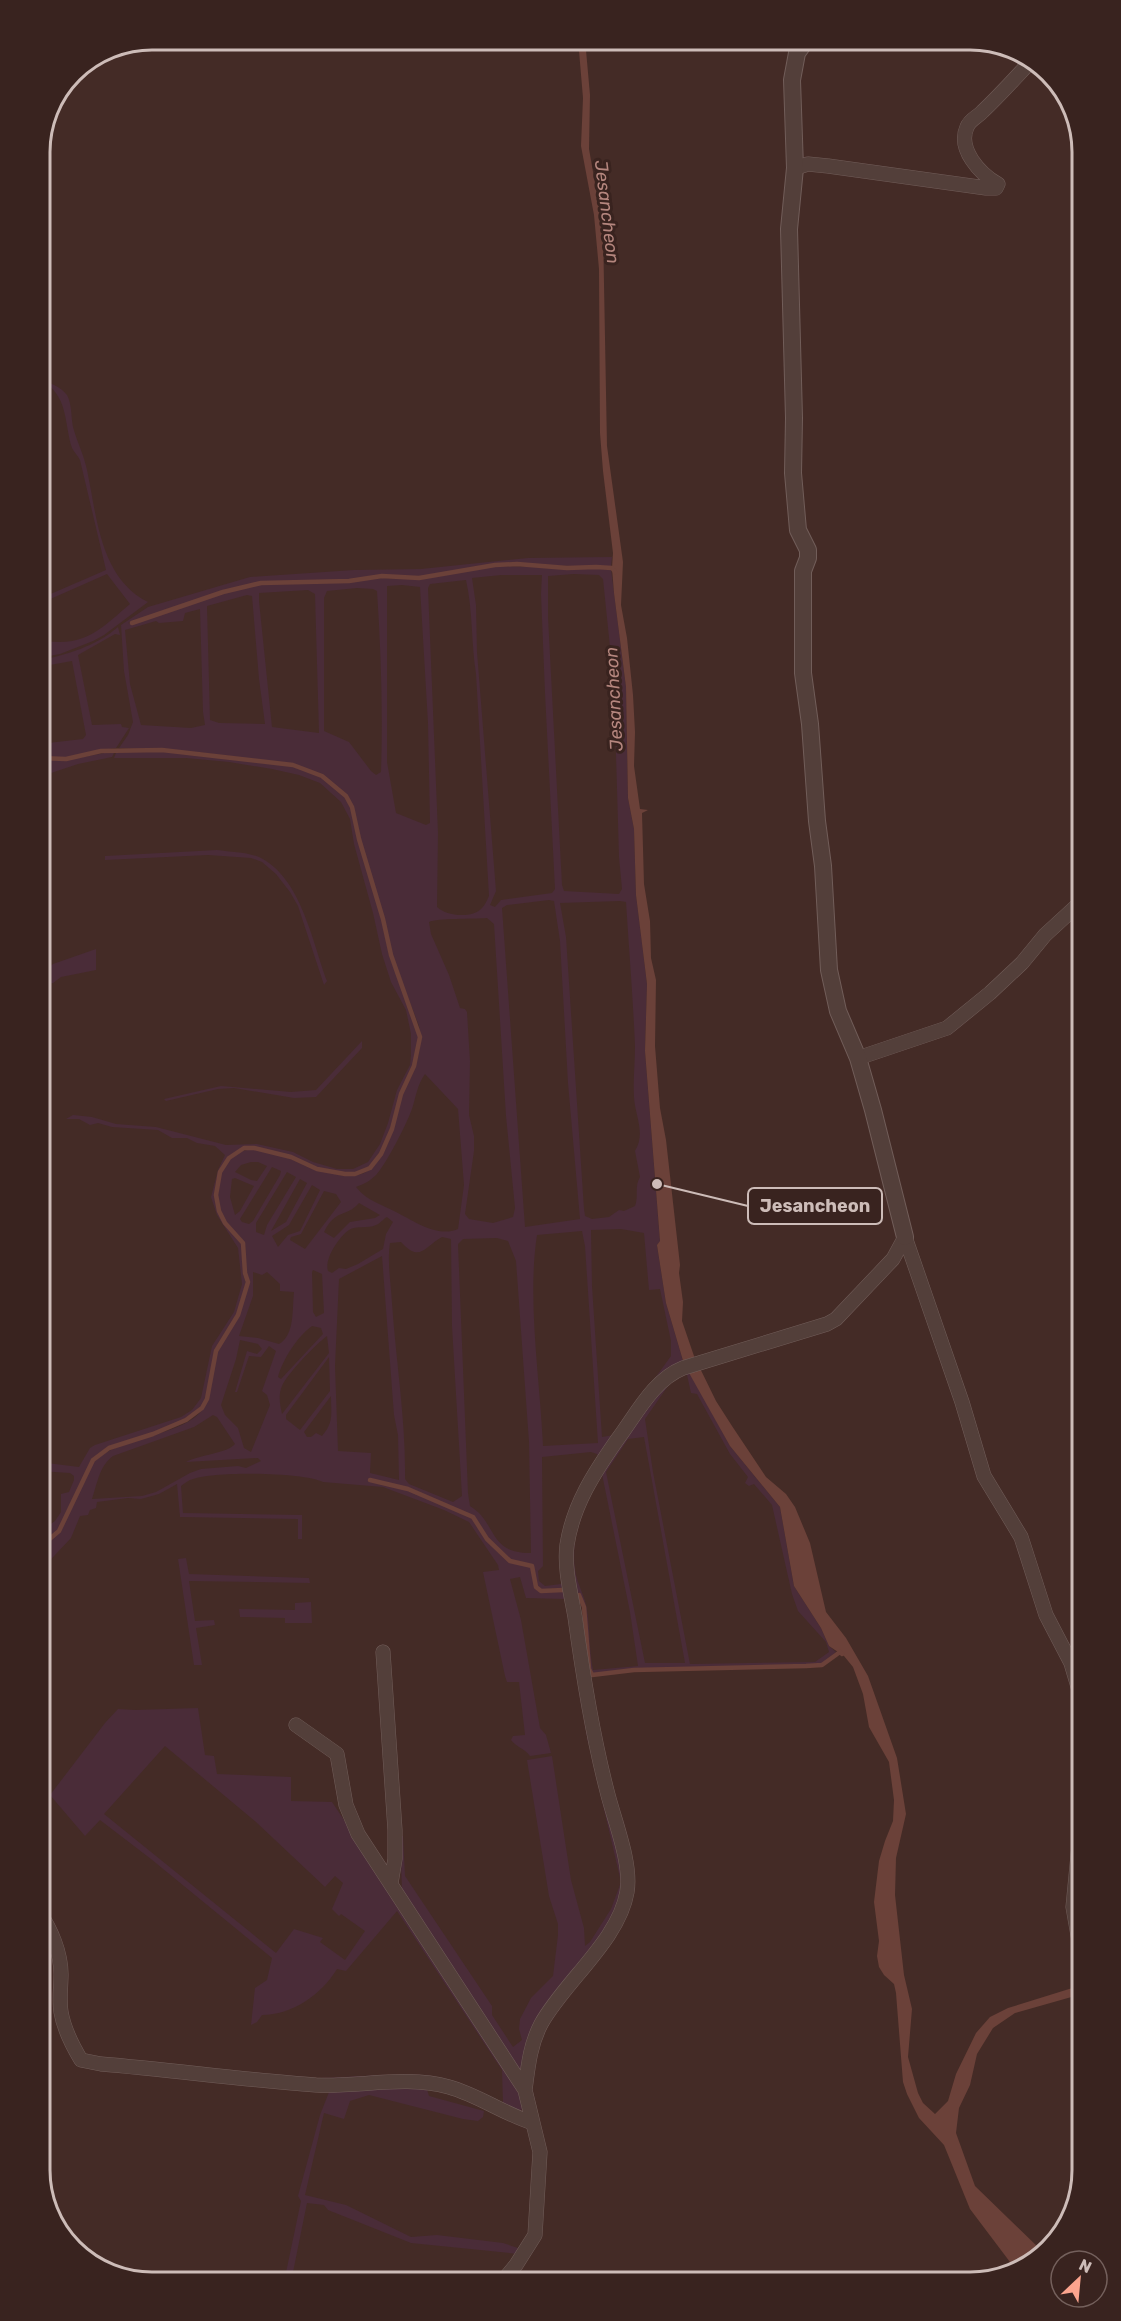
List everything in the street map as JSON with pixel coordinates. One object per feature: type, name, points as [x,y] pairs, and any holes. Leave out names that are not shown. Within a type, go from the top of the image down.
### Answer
[{"type":"street","points":[[799,50],[793,72],[795,168],[789,229],[794,418],[792,473],[798,530],[808,549],[808,558],[802,571],[803,673],[823,866],[829,970],[838,1011],[858,1058],[905,1237],[962,1402],[984,1476],[1021,1537],[1046,1615],[1072,1666]]},
{"type":"street","points":[[795,168],[808,164],[986,189],[996,188],[998,184],[988,179],[972,161],[965,139],[965,129],[969,122],[982,113],[1026,67]]},
{"type":"street","points":[[858,1058],[947,1028],[1022,963],[1046,935],[1072,910]]},
{"type":"street","points":[[525,2090],[530,2052],[542,2022],[605,1939],[620,1914],[627,1893],[626,1866],[593,1734],[583,1683],[567,1558],[571,1527],[581,1497],[613,1446],[666,1377],[683,1368],[827,1324],[836,1319],[893,1258],[905,1237]]},
{"type":"street","points":[[384,1652],[395,1830],[395,1860],[391,1883]]},
{"type":"street","points":[[296,1725],[337,1754],[346,1805],[358,1834],[525,2090],[540,2152],[535,2235],[511,2271]]},
{"type":"street","points":[[50,1932],[61,1971],[60,2004],[63,2023],[81,2060],[320,2085],[406,2081],[434,2084],[466,2093],[533,2123]]},
{"type":"shaded area","points":[[579,50],[586,50],[590,95],[589,149],[603,229],[607,446],[623,562],[621,605],[633,695],[634,766],[640,809],[648,810],[642,813],[644,884],[650,921],[651,958],[656,980],[655,1046],[660,1108],[666,1140],[680,1265],[682,1321],[694,1356],[716,1401],[766,1477],[786,1494],[795,1507],[810,1543],[826,1612],[846,1638],[868,1676],[897,1758],[906,1814],[896,1858],[895,1895],[904,1975],[912,2009],[908,2057],[923,2103],[935,2114],[948,2101],[956,2074],[976,2033],[990,2017],[1008,2008],[1072,1988],[1072,1997],[1015,2013],[993,2028],[977,2054],[970,2085],[959,2108],[956,2133],[975,2186],[1037,2246],[1011,2263],[970,2209],[944,2145],[919,2118],[903,2082],[896,1993],[894,1984],[879,1967],[877,1956],[879,1941],[874,1902],[879,1861],[893,1821],[894,1800],[889,1762],[869,1727],[863,1694],[853,1667],[844,1656],[829,1646],[821,1628],[794,1586],[780,1507],[730,1446],[684,1364],[666,1303],[657,1245],[660,1241],[645,1051],[647,984],[636,895],[634,829],[628,798],[626,687],[614,593],[613,553],[600,433],[599,269],[594,215],[581,146],[583,98]]},
{"type":"shaded area","points":[[50,383],[62,390],[69,399],[73,427],[86,464],[98,526],[110,562],[132,591],[148,602],[104,635],[60,654],[50,656],[50,642],[68,642],[89,636],[130,604],[107,574],[50,599],[50,594],[106,570],[80,460],[72,448],[64,410],[56,393],[50,387]]},
{"type":"shaded area","points":[[612,557],[611,567],[495,564],[419,577],[381,575],[350,580],[261,582],[222,591],[128,623],[133,624],[223,593],[261,584],[350,582],[382,578],[419,579],[496,566],[611,569],[626,687],[628,798],[634,829],[636,895],[647,984],[645,1051],[660,1242],[657,1245],[666,1303],[684,1364],[665,1375],[656,1384],[611,1444],[581,1492],[567,1534],[565,1560],[567,1582],[583,1701],[592,1741],[588,1743],[565,1599],[526,1598],[520,1577],[510,1579],[521,1620],[540,1728],[546,1735],[551,1753],[530,1756],[511,1740],[513,1736],[525,1735],[519,1682],[507,1682],[505,1676],[483,1572],[499,1570],[498,1565],[469,1522],[444,1510],[383,1487],[323,1482],[297,1476],[259,1474],[204,1476],[192,1479],[181,1486],[183,1513],[302,1515],[302,1539],[298,1539],[298,1519],[180,1517],[177,1484],[159,1494],[141,1499],[128,1498],[97,1502],[96,1508],[90,1510],[88,1515],[80,1516],[71,1538],[50,1560],[50,1540],[60,1531],[94,1461],[120,1446],[182,1425],[194,1418],[207,1403],[217,1352],[239,1315],[249,1284],[244,1263],[245,1245],[228,1225],[219,1206],[219,1181],[230,1159],[243,1151],[260,1150],[338,1175],[355,1176],[370,1169],[388,1144],[403,1092],[416,1063],[420,1044],[419,1026],[391,954],[384,918],[360,839],[353,807],[347,795],[323,776],[293,764],[205,753],[119,748],[133,722],[124,671],[121,625],[148,607],[250,577],[354,570],[421,569],[528,558]],"holes":[[[542,575],[545,693],[555,889],[552,893],[501,900],[495,907],[490,905],[496,891],[477,652],[476,605],[472,578]],[[599,575],[603,579],[614,686],[622,889],[619,894],[564,891],[548,617],[548,576]],[[466,580],[476,674],[489,896],[482,908],[472,914],[453,914],[437,907],[438,833],[428,588],[430,584]],[[402,585],[420,587],[428,723],[430,823],[426,825],[396,813],[387,762],[387,586]],[[373,589],[377,591],[380,636],[381,772],[376,775],[371,771],[349,742],[324,731],[324,598],[327,591]],[[308,590],[315,594],[319,733],[272,727],[259,593]],[[247,595],[252,596],[265,724],[219,723],[210,720],[207,606]],[[200,609],[205,725],[191,728],[141,725],[130,684],[125,630],[156,621],[159,623],[183,621],[185,613]],[[549,900],[554,901],[560,941],[568,1083],[580,1219],[525,1227],[502,908],[507,905]],[[620,901],[626,902],[635,1046],[634,1097],[640,1131],[635,1151],[640,1177],[635,1206],[624,1211],[619,1210],[609,1217],[592,1219],[585,1216],[566,937],[560,903]],[[487,918],[494,924],[506,1116],[515,1208],[513,1217],[493,1223],[469,1219],[465,1214],[474,1151],[474,1136],[469,1115],[470,1061],[467,1012],[460,1008],[431,934],[429,922]],[[425,1074],[458,1109],[464,1185],[458,1229],[450,1231],[426,1227],[370,1199],[356,1187],[374,1177],[396,1144],[412,1109],[420,1082]],[[251,1162],[267,1166],[257,1181],[235,1172],[241,1165]],[[272,1167],[281,1171],[253,1221],[249,1224],[240,1219]],[[287,1172],[296,1177],[267,1225],[264,1235],[256,1232],[256,1223]],[[235,1178],[254,1186],[240,1211],[235,1215],[230,1197],[232,1179]],[[300,1179],[307,1183],[286,1222],[271,1231]],[[312,1185],[320,1190],[300,1231],[288,1235],[278,1247],[272,1236],[289,1225]],[[324,1191],[336,1194],[341,1202],[305,1249],[290,1240],[291,1237],[301,1234]],[[359,1203],[380,1215],[350,1222],[334,1238],[324,1232],[333,1219]],[[387,1217],[393,1222],[386,1234],[383,1249],[346,1269],[339,1268],[332,1273],[328,1271],[330,1255],[345,1233],[359,1227],[373,1226]],[[621,1229],[644,1233],[649,1290],[660,1289],[671,1341],[671,1356],[614,1435],[602,1437],[592,1286],[591,1230]],[[582,1231],[585,1246],[598,1443],[543,1446],[533,1286],[537,1235]],[[442,1237],[451,1239],[452,1326],[462,1496],[453,1502],[409,1484],[405,1479],[402,1413],[389,1273],[390,1243],[401,1242],[407,1248],[418,1252]],[[497,1238],[508,1241],[516,1261],[529,1442],[531,1553],[517,1552],[500,1543],[485,1520],[470,1506],[458,1244],[463,1239]],[[382,1256],[394,1415],[398,1435],[399,1480],[370,1473],[371,1453],[338,1451],[335,1366],[339,1279]],[[313,1270],[322,1274],[324,1313],[316,1317],[313,1312]],[[253,1272],[262,1275],[267,1272],[280,1284],[280,1291],[294,1292],[293,1314],[288,1335],[279,1344],[239,1336],[253,1296]],[[312,1326],[321,1328],[323,1334],[281,1379],[278,1377],[283,1363],[301,1336]],[[327,1336],[329,1353],[282,1414],[280,1404],[282,1386]],[[240,1340],[258,1344],[262,1349],[257,1354],[247,1351],[235,1392],[237,1392],[249,1356],[261,1357],[269,1346],[276,1351],[262,1391],[267,1395],[270,1405],[251,1452],[244,1448],[238,1428],[225,1415],[221,1405]],[[329,1357],[330,1391],[300,1430],[286,1419],[286,1415]],[[331,1396],[330,1422],[322,1436],[316,1433],[307,1437],[304,1432]],[[213,1415],[217,1417],[235,1444],[226,1450],[186,1462],[258,1458],[261,1461],[246,1468],[238,1466],[201,1469],[156,1492],[142,1496],[92,1499],[105,1465],[113,1456],[194,1427]],[[591,1452],[597,1454],[599,1459],[575,1500],[566,1521],[562,1545],[561,1584],[545,1586],[539,1581],[538,1571],[543,1566],[542,1457]],[[365,1479],[408,1488],[473,1516],[488,1538],[511,1560],[533,1565],[537,1587],[541,1590],[557,1588],[564,1590],[541,1592],[535,1588],[531,1567],[510,1562],[486,1540],[472,1518],[431,1499]]]},
{"type":"shaded area","points":[[118,627],[120,635],[115,634],[78,655],[92,725],[121,724],[122,727],[129,728],[116,748],[66,758],[50,757],[50,743],[83,739],[86,735],[72,661],[50,665],[50,658],[90,645]]},
{"type":"shaded area","points":[[117,750],[162,751],[293,766],[321,777],[345,796],[351,808],[382,919],[389,955],[419,1037],[413,1066],[400,1094],[391,1128],[380,1154],[369,1167],[355,1173],[345,1173],[317,1168],[292,1156],[254,1147],[244,1147],[228,1157],[219,1172],[215,1195],[218,1211],[224,1224],[242,1244],[243,1274],[246,1282],[237,1314],[215,1351],[206,1399],[201,1408],[186,1419],[153,1433],[108,1447],[92,1459],[66,1517],[58,1530],[50,1537],[50,1524],[61,1512],[61,1494],[69,1492],[74,1476],[70,1473],[50,1472],[50,1463],[79,1467],[90,1448],[95,1445],[181,1417],[192,1410],[201,1398],[212,1346],[234,1312],[242,1284],[238,1248],[217,1215],[211,1197],[218,1170],[225,1155],[215,1146],[197,1143],[187,1138],[172,1138],[158,1130],[112,1127],[98,1123],[90,1125],[79,1119],[66,1119],[73,1115],[92,1117],[116,1124],[156,1127],[226,1145],[257,1144],[293,1152],[313,1162],[337,1169],[353,1169],[368,1162],[380,1144],[397,1090],[410,1065],[411,1055],[411,1034],[406,1010],[391,982],[382,954],[354,844],[350,819],[341,802],[320,783],[272,769],[186,758],[114,758]]},
{"type":"shaded area","points":[[115,751],[112,757],[78,764],[50,773],[50,759],[66,760]]},
{"type":"shaded area","points":[[217,850],[259,857],[273,866],[285,879],[295,894],[310,929],[327,981],[324,985],[298,906],[276,874],[262,862],[251,858],[208,855],[105,860],[105,856]]},
{"type":"shaded area","points":[[96,949],[96,970],[61,977],[50,984],[50,966]]},
{"type":"shaded area","points":[[362,1041],[362,1048],[316,1097],[294,1098],[234,1088],[218,1089],[166,1101],[164,1099],[221,1086],[291,1092],[316,1090]]},
{"type":"shaded area","points":[[686,1370],[690,1372],[730,1446],[780,1507],[794,1586],[821,1628],[829,1646],[836,1652],[822,1664],[633,1669],[593,1674],[590,1669],[585,1607],[580,1595],[575,1594],[570,1554],[572,1536],[581,1504],[593,1484],[579,1518],[574,1559],[576,1575],[587,1610],[593,1670],[638,1666],[630,1612],[602,1474],[594,1482],[609,1457],[665,1382],[675,1374]],"holes":[[[687,1375],[691,1393],[697,1394],[730,1454],[748,1477],[745,1483],[749,1486],[754,1484],[772,1505],[798,1611],[826,1642],[829,1652],[815,1662],[690,1664],[645,1419],[675,1376]],[[644,1437],[685,1663],[645,1663],[606,1472],[628,1439]]]},
{"type":"shaded area","points":[[186,1558],[189,1574],[309,1578],[310,1583],[189,1581],[195,1621],[214,1620],[215,1625],[196,1628],[202,1665],[194,1665],[178,1559]]},
{"type":"shaded area","points":[[311,1602],[312,1623],[285,1623],[285,1618],[240,1617],[239,1609],[295,1610],[295,1603]]},
{"type":"shaded area","points":[[198,1708],[205,1755],[214,1756],[217,1774],[291,1777],[291,1801],[332,1802],[399,1902],[521,2097],[523,2105],[519,2112],[466,2089],[320,2082],[296,2078],[391,2075],[429,2077],[462,2084],[503,2104],[502,2070],[397,1911],[346,1971],[337,1969],[323,1987],[305,2002],[284,2011],[262,2015],[257,2022],[251,2025],[255,1988],[267,1980],[272,1958],[100,1820],[85,1836],[50,1795],[118,1709]],"holes":[[[165,1746],[256,1822],[325,1887],[335,1876],[343,1883],[332,1909],[339,1916],[341,1914],[365,1931],[345,1960],[320,1942],[323,1938],[294,1929],[276,1953],[104,1814]]]},
{"type":"shaded area","points":[[594,1748],[625,1875],[613,1915],[602,1933],[537,2017],[522,2075],[402,1890],[400,1836],[403,1836],[405,1876],[492,2006],[492,2015],[513,2047],[522,2040],[519,2029],[520,2019],[531,1998],[553,1976],[558,1935],[558,1924],[549,1896],[527,1760],[552,1756],[571,1880],[584,1928],[585,1946],[611,1909],[621,1882],[590,1749]]},
{"type":"shaded area","points":[[426,2086],[429,2096],[484,2111],[483,2117],[478,2121],[463,2119],[369,2095],[350,2101],[344,2119],[324,2113],[305,2195],[346,2205],[411,2237],[437,2235],[503,2243],[521,2249],[519,2254],[411,2243],[328,2210],[324,2205],[307,2203],[293,2271],[286,2271],[301,2201],[298,2196],[320,2115],[331,2087]]},
{"type":"waterway","points":[[132,623],[223,592],[261,583],[349,581],[382,576],[419,578],[495,565],[517,564],[567,568],[612,568],[615,572]]},
{"type":"waterway","points":[[50,758],[66,759],[101,751],[162,750],[293,765],[322,776],[346,796],[352,807],[391,955],[420,1037],[414,1066],[401,1094],[392,1129],[381,1154],[370,1168],[355,1174],[345,1174],[317,1169],[291,1157],[254,1148],[244,1148],[229,1158],[220,1172],[216,1195],[219,1211],[225,1223],[243,1243],[245,1273],[248,1282],[238,1315],[216,1351],[207,1399],[202,1408],[186,1420],[153,1434],[109,1448],[93,1460],[59,1531],[50,1539]]},
{"type":"waterway","points":[[370,1480],[408,1489],[473,1517],[487,1539],[510,1561],[532,1566],[536,1587],[541,1591],[563,1590]]},
{"type":"waterway","points":[[579,1595],[584,1607],[589,1669],[592,1675],[634,1670],[822,1665],[840,1652],[842,1654]]},
{"type":"place","name":"Jesancheon","points":[[657,1184]]}]
